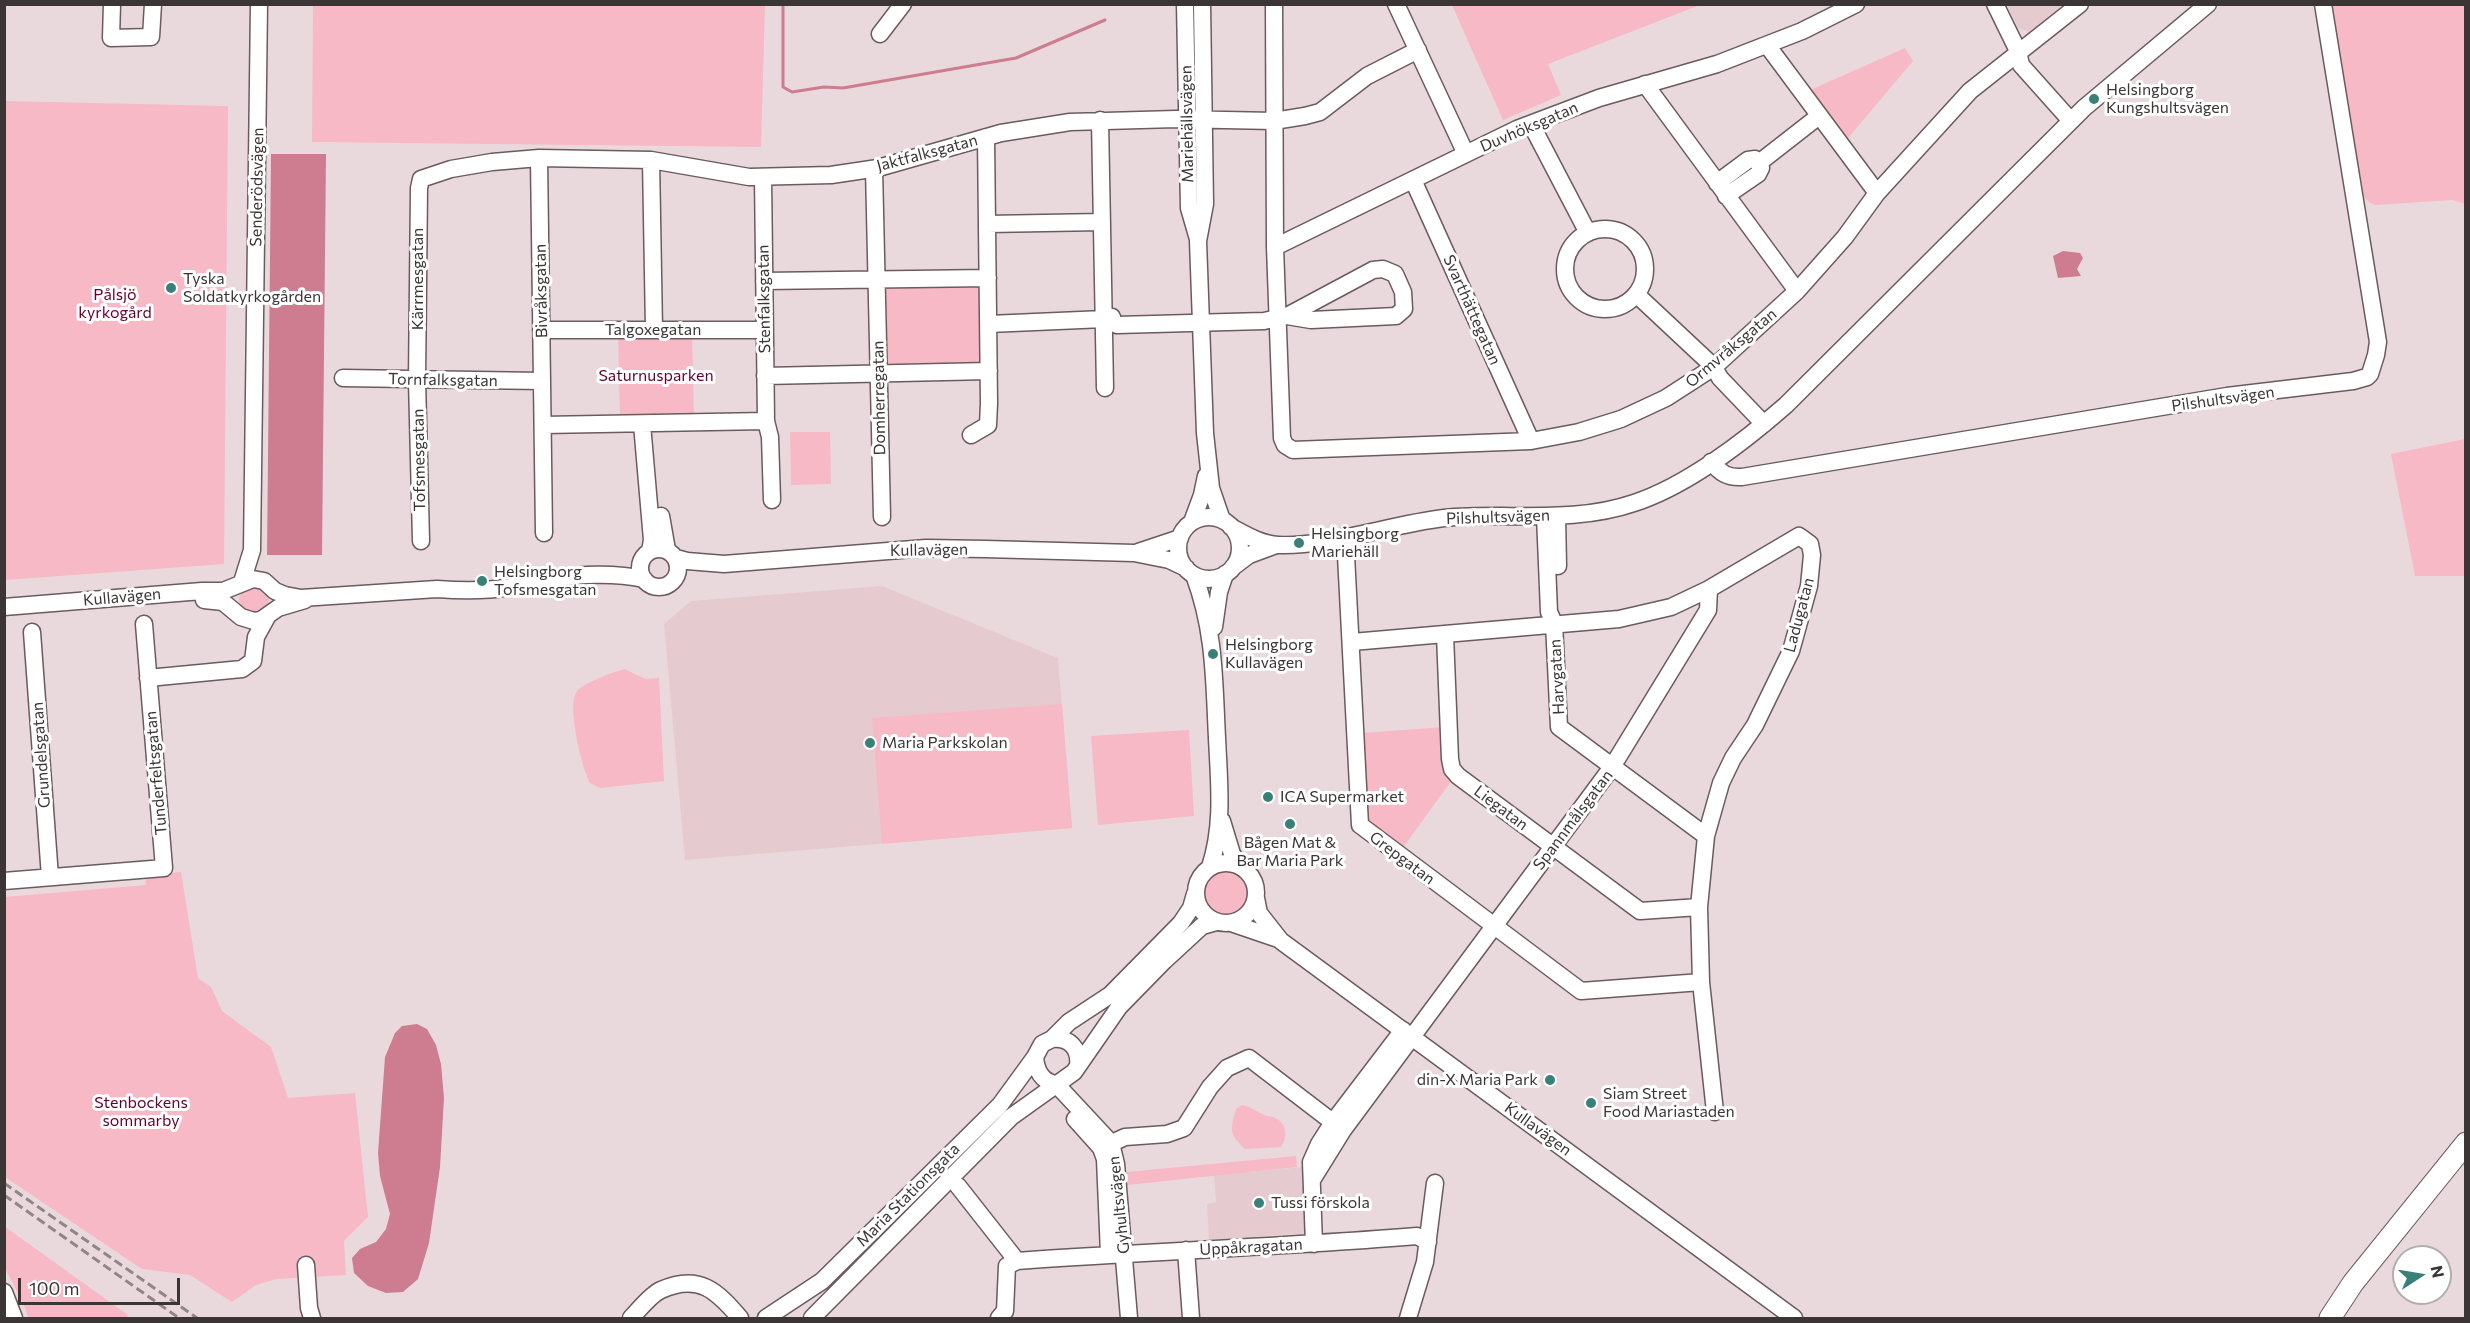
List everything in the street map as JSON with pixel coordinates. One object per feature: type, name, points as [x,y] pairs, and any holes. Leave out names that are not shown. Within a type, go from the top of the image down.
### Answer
[{"type":"main road","points":[[2323,1318],[2466,1143]]},
{"type":"main road","points":[[2344,1318],[2429,1205],[2466,1162]]},
{"type":"main road","points":[[2330,1318],[2353,1283]]},
{"type":"street","points":[[112,4],[111,38],[151,37],[153,4]]},
{"type":"street","name":"Senderödsvägen","points":[[240,584],[252,550],[259,4]]},
{"type":"street","points":[[880,34],[903,4]]},
{"type":"street","name":"Mariehällsvägen","points":[[1185,4],[1195,120]]},
{"type":"street","name":"Mariehällsvägen","points":[[1203,4],[1189,208],[1198,241],[1207,470],[1210,488],[1227,524]]},
{"type":"street","points":[[1274,4],[1275,247],[1282,316]]},
{"type":"street","points":[[1396,4],[1466,154]]},
{"type":"street","name":"Duvhöksgatan","points":[[1275,247],[1530,124],[1599,98],[1717,64],[1767,45],[1856,4]]},
{"type":"street","points":[[1995,4],[2018,51],[2029,59],[2075,118]]},
{"type":"street","name":"Ormvråksgatan","points":[[1282,316],[1282,438],[1285,445],[1293,450],[1531,441],[1579,432],[1621,419],[1666,398],[1714,367],[1797,291],[1845,237],[1877,193],[1970,91],[2080,4]]},
{"type":"street","name":"Pilshultsvägen","points":[[1229,571],[1249,555],[1276,545],[1345,536],[1445,518],[1486,515],[1583,514],[1633,504],[1677,484],[1768,420],[2075,118],[2208,4]]},
{"type":"street","name":"Pilshultsvägen","points":[[1711,462],[1720,472],[1730,478],[1743,477],[2227,396],[2339,384],[2367,377],[2376,355],[2378,342],[2323,4]]},
{"type":"street","points":[[1767,45],[1877,193]]},
{"type":"street","name":"Jaktfalksgatan","points":[[421,179],[452,169],[492,162],[539,158],[651,160],[749,177],[831,175],[874,169],[1030,127],[1100,120],[1274,121],[1320,112],[1367,76],[1418,50]]},
{"type":"street","points":[[1645,84],[1797,291]]},
{"type":"street","points":[[1722,189],[1749,160],[1760,162],[1820,116]]},
{"type":"street","points":[[1100,120],[1105,388]]},
{"type":"street","points":[[1530,124],[1588,233]]},
{"type":"street","points":[[970,435],[988,425],[986,137]]},
{"type":"street","name":"Bivråksgatan","points":[[539,158],[544,532]]},
{"type":"street","points":[[651,160],[654,330]]},
{"type":"street","name":"Domherregatan","points":[[874,169],[882,517]]},
{"type":"street","name":"Stenfalksgatan","points":[[763,177],[766,421],[770,437],[772,500]]},
{"type":"street","name":"Kärrmesgatan","points":[[417,380],[418,188],[421,179]]},
{"type":"street","name":"Svarthättegatan","points":[[1413,180],[1531,441]]},
{"type":"street","points":[[987,224],[1102,222]]},
{"type":"street","points":[[1598,230],[1617,231],[1634,242],[1643,256],[1645,269],[1643,283],[1636,294],[1623,305],[1599,308],[1583,302],[1572,290],[1566,274],[1567,258],[1575,243],[1588,233],[1598,230]]},
{"type":"street","points":[[989,324],[1104,319],[1117,325],[1201,318],[1264,321],[1282,316],[1373,270],[1383,269],[1395,274],[1403,292],[1404,309],[1396,316],[1311,320],[1282,316]]},
{"type":"street","points":[[764,280],[988,278]]},
{"type":"street","points":[[1636,294],[1714,367],[1720,378],[1768,420]]},
{"type":"street","name":"Talgoxegatan","points":[[541,330],[765,330]]},
{"type":"street","points":[[765,376],[989,371]]},
{"type":"street","name":"Tornfalksgatan","points":[[343,378],[542,381]]},
{"type":"street","name":"Tofsmesgatan","points":[[417,380],[420,541]]},
{"type":"street","points":[[543,425],[766,421]]},
{"type":"street","points":[[648,424],[662,531],[678,569],[675,580]]},
{"type":"street","points":[[644,579],[640,570],[652,540],[648,424]]},
{"type":"street","name":"Mariehällsvägen","points":[[1192,522],[1202,495],[1207,470]]},
{"type":"street","name":"Harvgatan","points":[[1551,516],[1549,612],[1554,623],[1559,727],[1706,837]]},
{"type":"street","points":[[1205,517],[1227,524],[1238,538],[1239,547],[1237,560],[1229,571],[1207,579],[1190,572],[1179,556],[1180,538],[1185,529],[1192,522],[1205,517]]},
{"type":"street","name":"Pilshultsvägen","points":[[1227,524],[1254,539],[1276,545]]},
{"type":"street","name":"Grepgatan","points":[[1345,536],[1360,825],[1581,991],[1701,982]]},
{"type":"street","name":"Ladugatan","points":[[1352,642],[1619,619],[1671,607],[1709,589],[1799,536],[1810,544],[1812,555],[1809,586],[1791,651],[1755,725],[1733,758],[1721,783],[1706,837],[1699,907],[1701,982],[1715,1112]]},
{"type":"street","name":"Kullavägen","points":[[1134,553],[1180,538]]},
{"type":"street","name":"Kullavägen","points":[[593,575],[630,566],[658,549],[687,561],[724,564],[883,551],[950,549],[1134,553],[1169,561],[1190,572],[1203,597],[1212,639],[1221,816],[1232,854],[1255,884],[1259,913],[1281,941],[1794,1318]]},
{"type":"street","name":"Senderödsvägen","points":[[252,550],[267,584]]},
{"type":"street","name":"Kullavägen","points":[[4,607],[184,592],[223,591],[253,579],[285,595],[311,599],[437,589],[458,591],[508,587],[524,585],[536,579],[593,575],[630,576],[644,579],[650,585],[660,587],[688,573],[724,564]]},
{"type":"street","name":"Kullavägen","points":[[1212,639],[1219,592],[1229,571]]},
{"type":"street","points":[[240,584],[233,598],[254,645]]},
{"type":"street","points":[[148,678],[242,669],[253,661],[254,645],[259,630],[270,614],[275,598],[267,584]]},
{"type":"street","name":"Spannmålsgatan","points":[[1408,1033],[1493,927],[1612,767],[1708,610],[1709,589]]},
{"type":"street","name":"Kullavägen","points":[[4,616],[203,600],[223,602],[239,614],[254,621],[311,599]]},
{"type":"street","name":"Tunderfeltsgatan","points":[[50,877],[164,868],[144,624]]},
{"type":"street","name":"Grundelsgatan","points":[[32,632],[50,877]]},
{"type":"street","name":"Liegatan","points":[[1445,635],[1452,769],[1640,911],[1699,907]]},
{"type":"street","name":"Kullavägen","points":[[1195,894],[1202,874],[1210,867],[1221,816]]},
{"type":"street","points":[[1210,867],[1226,862],[1241,867]]},
{"type":"street","points":[[4,881],[50,877]]},
{"type":"street","points":[[1195,894],[1202,911],[1224,922],[1244,917],[1250,911],[1256,898]]},
{"type":"street","name":"Maria Stationsgata","points":[[766,1318],[822,1281],[1000,1104],[1042,1044],[1069,1022],[1110,995],[1181,923],[1191,908],[1195,894]]},
{"type":"street","name":"Kullavägen","points":[[1224,922],[1281,941]]},
{"type":"street","name":"Maria Stationsgata","points":[[812,1318],[1011,1117],[1068,1077],[1127,1000],[1197,930],[1224,922]]},
{"type":"street","name":"Uppåkragatan","points":[[1017,1261],[1116,1253],[1314,1244],[1311,1162],[1319,1144],[1338,1126],[1408,1033]]},
{"type":"street","points":[[1052,1038],[1059,1038],[1073,1044],[1079,1058],[1078,1066]]},
{"type":"street","points":[[1035,1057],[1041,1076],[1056,1084]]},
{"type":"street","points":[[1106,1146],[1125,1137],[1167,1134],[1184,1128],[1210,1087],[1227,1068],[1249,1058],[1338,1126]]},
{"type":"street","name":"Gyhultsvägen","points":[[1056,1084],[1071,1115],[1106,1146],[1105,1159],[1116,1253],[1129,1318]]},
{"type":"street","points":[[1408,1318],[1425,1262],[1435,1183]]},
{"type":"street","points":[[958,1186],[1017,1261],[1007,1266],[1005,1311],[999,1318]]},
{"type":"street","points":[[1314,1244],[1417,1236],[1428,1242]]},
{"type":"street","points":[[1186,1250],[1191,1318]]},
{"type":"street","points":[[306,1265],[309,1308],[312,1318]]},
{"type":"street","points":[[630,1318],[660,1290],[702,1284],[721,1296],[740,1318]]},
{"type":"street","points":[[4,1292],[14,1318]]},
{"type":"shaded area","points":[[2007,5],[2062,5],[2029,32],[2018,28]]},
{"type":"shaded area","points":[[271,154],[326,154],[322,555],[267,555]]},
{"type":"shaded area","points":[[2063,251],[2080,253],[2083,258],[2077,269],[2081,276],[2058,278],[2053,256]]},
{"type":"shaded area","name":"Maria Parkskolan","points":[[882,586],[1058,658],[1072,828],[685,860],[664,624],[691,601]]},
{"type":"shaded area","points":[[417,1024],[427,1029],[436,1045],[441,1064],[444,1098],[440,1167],[429,1243],[418,1279],[403,1292],[386,1293],[368,1286],[354,1273],[352,1258],[360,1249],[376,1242],[386,1229],[390,1214],[380,1176],[378,1153],[385,1057],[395,1033],[402,1026]]},
{"type":"shaded area","name":"Tussi förskola","points":[[1304,1167],[1309,1233],[1209,1240],[1207,1204],[1216,1202],[1214,1175]]},
{"type":"green space","points":[[313,5],[765,5],[761,147],[312,142]]},
{"type":"green space","points":[[1452,5],[1700,5],[1548,64],[1561,95],[1503,120]]},
{"type":"green space","points":[[2330,5],[2465,5],[2465,204],[2453,200],[2376,205],[2364,197]]},
{"type":"green space","points":[[1905,48],[1913,61],[1843,144],[1808,91]]},
{"type":"green space","name":"Pålsjö kyrkogård","points":[[5,101],[228,106],[224,564],[5,580]]},
{"type":"green space","points":[[883,283],[983,283],[983,367],[883,367]]},
{"type":"green space","name":"Saturnusparken","points":[[692,334],[694,416],[620,418],[618,336]]},
{"type":"green space","points":[[790,432],[830,432],[831,484],[791,485]]},
{"type":"green space","points":[[2465,439],[2465,576],[2415,576],[2391,454]]},
{"type":"green space","points":[[254,585],[265,589],[269,600],[265,611],[254,615],[243,611],[239,600],[243,589]]},
{"type":"green space","points":[[624,669],[646,679],[659,678],[664,781],[600,788],[590,783],[583,764],[576,737],[574,698],[577,691],[586,684]]},
{"type":"green space","points":[[1062,704],[1072,828],[882,844],[872,718]]},
{"type":"green space","points":[[1443,727],[1445,776],[1452,780],[1402,849],[1366,822],[1363,733]]},
{"type":"green space","points":[[1189,730],[1194,816],[1098,825],[1091,736]]},
{"type":"green space","points":[[1226,870],[1242,877],[1249,893],[1242,909],[1226,916],[1210,909],[1203,893],[1210,877]]},
{"type":"green space","name":"Stenbockens sommarby","points":[[181,872],[198,978],[211,987],[222,1011],[271,1047],[288,1098],[355,1093],[368,1217],[344,1241],[346,1275],[277,1279],[256,1285],[232,1302],[190,1275],[142,1269],[5,1177],[5,897],[146,885],[145,875]]},
{"type":"green space","points":[[1242,1105],[1266,1116],[1274,1117],[1282,1123],[1285,1135],[1281,1147],[1245,1149],[1240,1144],[1232,1127],[1236,1109]]},
{"type":"green space","points":[[1296,1156],[1297,1167],[1127,1185],[1127,1172]]},
{"type":"green space","points":[[4,1226],[128,1315],[127,1318],[28,1318],[25,1307],[5,1268]]},
{"type":"waterway","points":[[783,4],[783,87],[792,92],[824,87],[843,88],[1016,58],[1105,20]]},
{"type":"railway","points":[[4,1183],[197,1318]]},
{"type":"railway","points":[[4,1195],[179,1318]]},
{"type":"place","name":"Helsingborg Kungshultsvägen","points":[[2094,99]]},
{"type":"place","name":"Tyska Soldatkyrkogården","points":[[171,288]]},
{"type":"place","name":"Helsingborg Mariehäll","points":[[1299,543]]},
{"type":"place","name":"Helsingborg Tofsmesgatan","points":[[482,581]]},
{"type":"place","name":"Helsingborg Kullavägen","points":[[1213,654]]},
{"type":"place","name":"Maria Parkskolan","points":[[870,743]]},
{"type":"place","name":"ICA Supermarket","points":[[1268,797]]},
{"type":"place","name":"Bågen Mat & Bar Maria Park","points":[[1290,824]]},
{"type":"place","name":"din-X Maria Park","points":[[1550,1080]]},
{"type":"place","name":"Siam Street Food Mariastaden","points":[[1591,1103]]},
{"type":"place","name":"Tussi förskola","points":[[1259,1203]]}]
